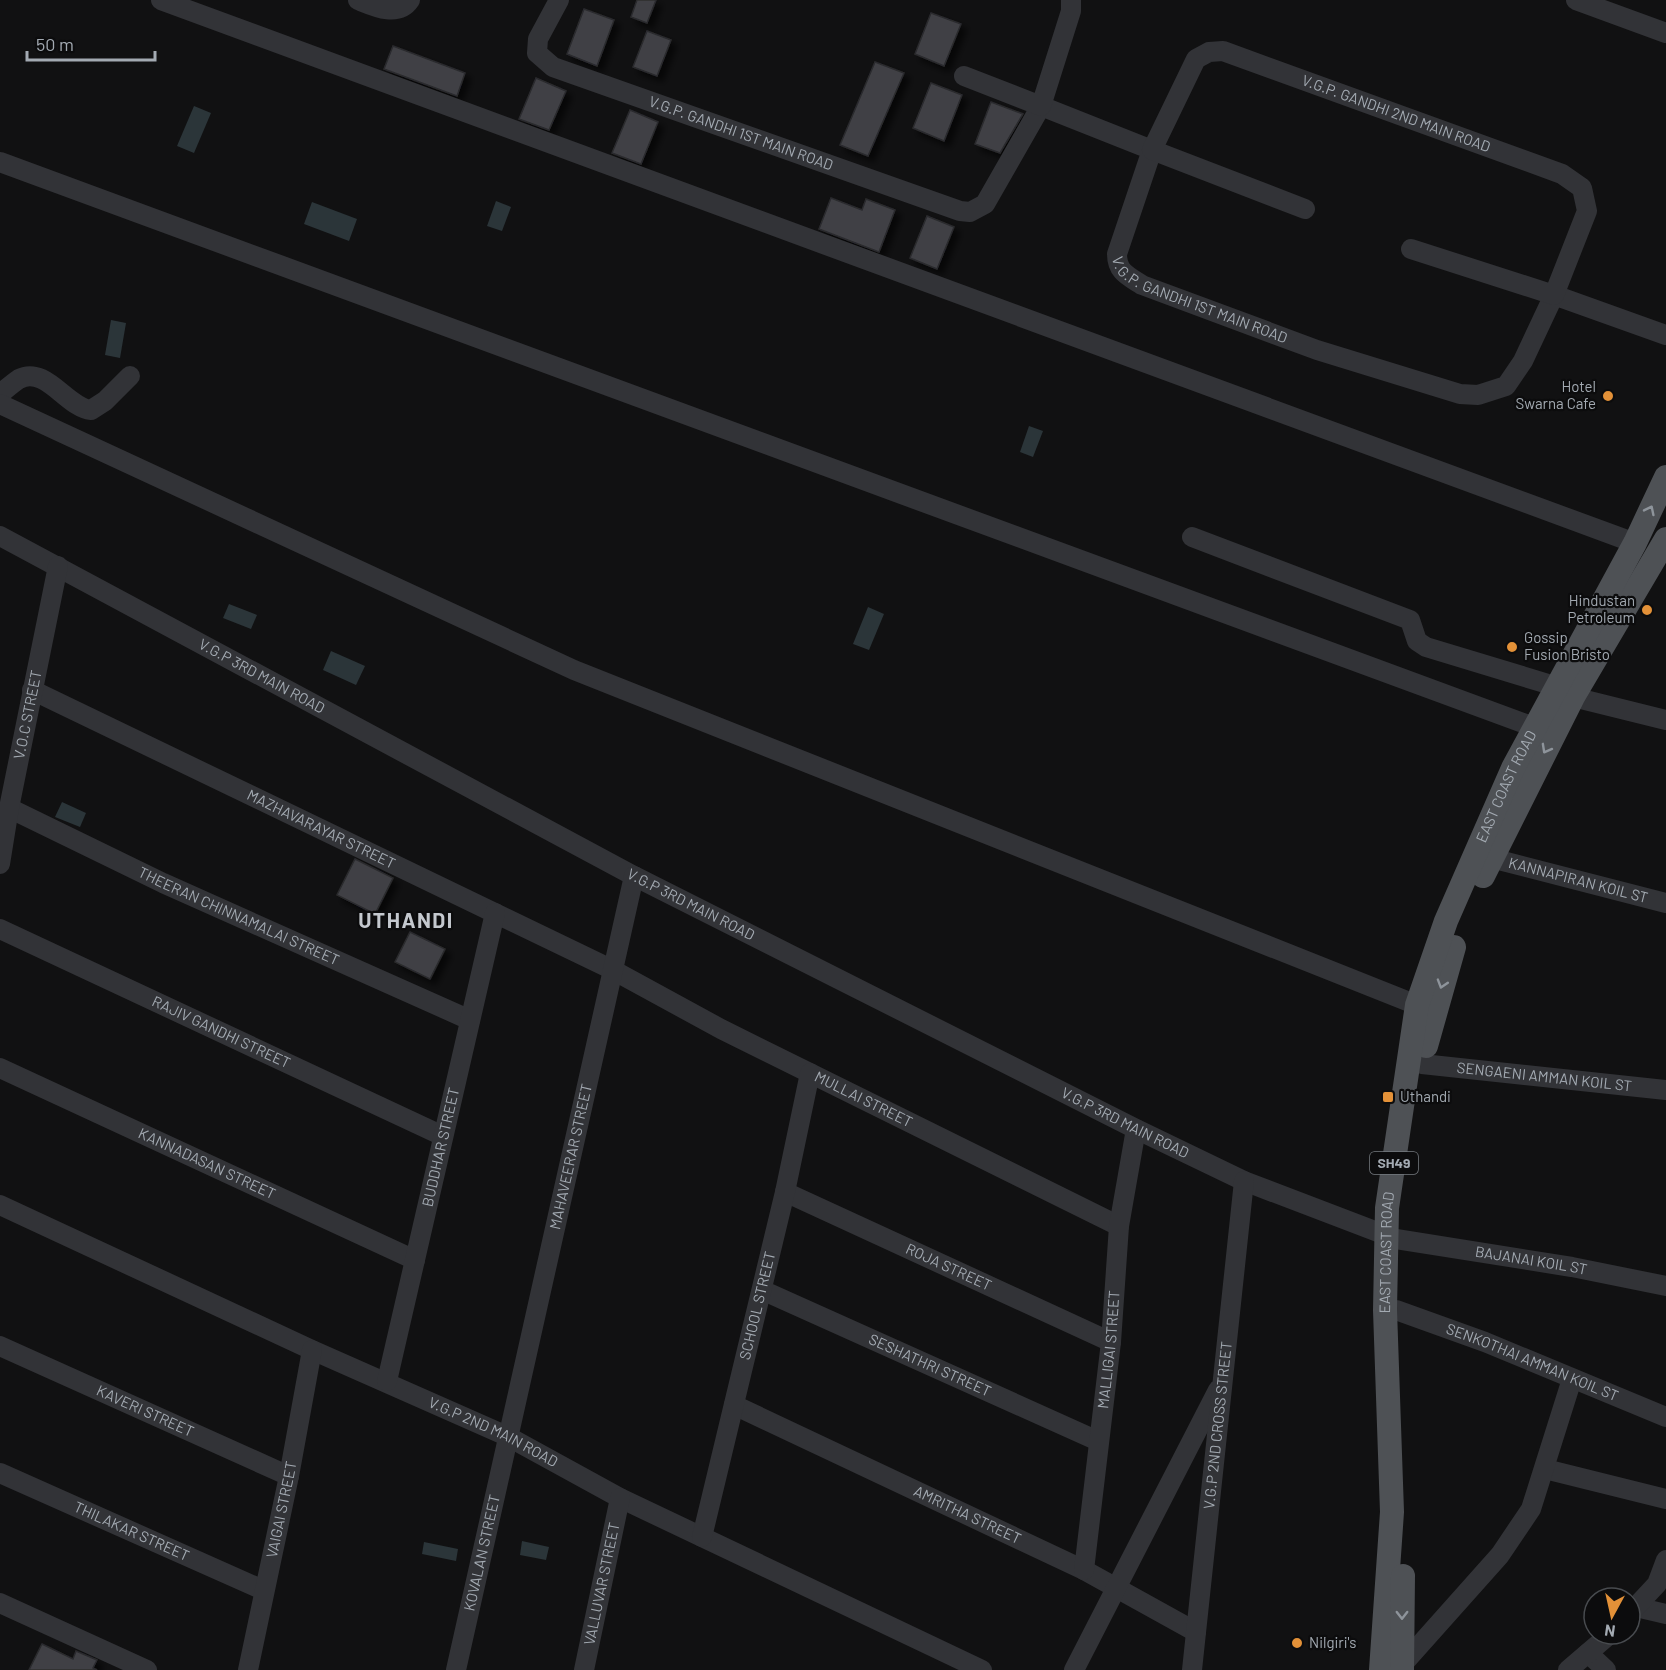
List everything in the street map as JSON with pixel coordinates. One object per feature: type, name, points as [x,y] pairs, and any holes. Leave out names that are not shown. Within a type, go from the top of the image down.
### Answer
[{"type":"main road","points":[[1566,692],[1666,477]]},
{"type":"main road","points":[[1566,692],[1664,546]]},
{"type":"main road","name":"EAST COAST ROAD","points":[[1395,1668],[1403,1512],[1395,1310],[1387,1208],[1418,1005],[1446,921],[1534,727],[1566,692]]},
{"type":"main road","name":"EAST COAST ROAD","points":[[1395,1668],[1385,1310],[1391,1237],[1434,1010],[1460,929],[1566,692]]},
{"type":"street","points":[[161,0],[1635,543]]},
{"type":"street","points":[[358,0],[382,9],[395,9],[406,5],[410,0]]},
{"type":"street","name":"V.G.P. GANDHI 1ST MAIN ROAD","points":[[560,0],[538,39],[537,53],[553,67],[960,211],[970,212],[985,204],[1041,106]]},
{"type":"street","points":[[1041,106],[1071,11],[1071,0]]},
{"type":"street","points":[[1575,0],[1666,33]]},
{"type":"street","name":"V.G.P. GANDHI 2ND MAIN ROAD","points":[[1152,150],[1196,59],[1209,52],[1223,51],[1562,174],[1582,188],[1587,210],[1554,295]]},
{"type":"street","points":[[964,76],[1305,209]]},
{"type":"street","name":"V.G.P. GANDHI 1ST MAIN ROAD","points":[[1152,150],[1117,254],[1119,268],[1142,285],[1317,350],[1460,394],[1487,393],[1506,386],[1523,361],[1554,295]]},
{"type":"street","points":[[0,162],[1534,727]]},
{"type":"street","points":[[1412,249],[1554,295],[1666,335]]},
{"type":"street","points":[[0,394],[21,378],[36,378],[79,406],[91,410],[105,401],[130,376]]},
{"type":"street","points":[[0,404],[574,670],[1418,1005]]},
{"type":"street","name":"V.G.P 3RD MAIN ROAD","points":[[0,536],[634,876],[1136,1129],[1244,1180],[1391,1237]]},
{"type":"street","points":[[1192,537],[1410,620],[1417,640],[1426,646],[1566,692],[1666,720]]},
{"type":"street","name":"V.O.C STREET","points":[[0,864],[9,808],[58,566]]},
{"type":"street","name":"MAZHAVARAYAR STREET","points":[[32,690],[611,969]]},
{"type":"street","name":"THEERAN CHINNAMALAI STREET","points":[[9,808],[163,883],[470,1020]]},
{"type":"street","name":"KANNAPIRAN KOIL ST","points":[[1491,858],[1666,903]]},
{"type":"street","name":"MAHAVEERAR STREET","points":[[507,1436],[611,969],[634,876]]},
{"type":"street","name":"BUDDHAR STREET","points":[[387,1381],[495,913]]},
{"type":"street","name":"RAJIV GANDHI STREET","points":[[0,929],[443,1136]]},
{"type":"street","name":"MULLAI STREET","points":[[611,969],[810,1073],[1119,1226]]},
{"type":"street","name":"SENGAENI AMMAN KOIL ST","points":[[1422,1064],[1666,1090]]},
{"type":"street","name":"KANNADASAN STREET","points":[[0,1068],[415,1260]]},
{"type":"street","name":"SCHOOL STREET","points":[[702,1537],[785,1192],[810,1073]]},
{"type":"street","name":"MALLIGAI STREET","points":[[1084,1570],[1098,1441],[1112,1342],[1119,1226],[1136,1129]]},
{"type":"street","name":"V.G.P 2ND CROSS STREET","points":[[1192,1670],[1244,1180]]},
{"type":"street","name":"ROJA STREET","points":[[785,1192],[1112,1342]]},
{"type":"street","name":"V.G.P 2ND MAIN ROAD","points":[[0,1205],[312,1350],[387,1381],[507,1436],[620,1498],[982,1670]]},
{"type":"street","name":"BAJANAI KOIL ST","points":[[1391,1237],[1572,1267],[1666,1286]]},
{"type":"street","name":"SESHATHRI STREET","points":[[762,1290],[1098,1441]]},
{"type":"street","name":"SENKOTHAI AMMAN KOIL ST","points":[[1395,1310],[1485,1342],[1666,1417]]},
{"type":"street","name":"KAVERI STREET","points":[[0,1346],[289,1476]]},
{"type":"street","name":"VAIGAI STREET","points":[[248,1670],[263,1590],[289,1476],[312,1350]]},
{"type":"street","points":[[1395,1668],[1500,1555],[1531,1509],[1572,1379]]},
{"type":"street","points":[[1074,1670],[1223,1380]]},
{"type":"street","name":"AMRITHA STREET","points":[[734,1405],[1084,1570],[1196,1632]]},
{"type":"street","name":"KOVALAN STREET","points":[[456,1670],[507,1436]]},
{"type":"street","points":[[1545,1469],[1666,1499]]},
{"type":"street","name":"THILAKAR STREET","points":[[0,1473],[263,1590]]},
{"type":"street","name":"VALLUVAR STREET","points":[[584,1670],[620,1498]]},
{"type":"street","points":[[1642,1600],[1657,1584],[1666,1560]]},
{"type":"street","points":[[0,1603],[147,1670]]},
{"type":"street","points":[[1642,1611],[1666,1614]]},
{"type":"street","points":[[1568,1670],[1596,1646]]},
{"type":"street","points":[[1588,1653],[1606,1670]]},
{"type":"shaded area","points":[[194,106],[211,113],[194,153],[177,146]]},
{"type":"shaded area","points":[[496,201],[511,207],[502,231],[487,226]]},
{"type":"shaded area","points":[[312,202],[357,219],[349,241],[304,224]]},
{"type":"shaded area","points":[[111,320],[126,323],[120,358],[105,355]]},
{"type":"shaded area","points":[[1029,426],[1043,431],[1033,457],[1020,452]]},
{"type":"shaded area","points":[[229,604],[257,615],[251,629],[223,618]]},
{"type":"shaded area","points":[[868,607],[884,614],[869,650],[853,644]]},
{"type":"shaded area","points":[[331,651],[365,666],[356,685],[323,670]]},
{"type":"shaded area","points":[[62,802],[86,813],[80,827],[55,817]]},
{"type":"shaded area","points":[[522,1541],[549,1547],[546,1560],[520,1555]]},
{"type":"shaded area","points":[[424,1542],[458,1549],[456,1561],[422,1554]]},
{"type":"building","points":[[637,0],[656,0],[647,23],[631,17]]},
{"type":"building","points":[[584,9],[614,20],[597,66],[567,54]]},
{"type":"building","points":[[931,13],[961,24],[944,66],[915,54]]},
{"type":"building","points":[[647,31],[671,40],[657,76],[633,67]]},
{"type":"building","points":[[393,46],[465,73],[457,96],[384,69]]},
{"type":"building","points":[[875,62],[904,73],[868,156],[840,145]]},
{"type":"building","points":[[536,78],[566,91],[549,130],[519,119]]},
{"type":"building","points":[[931,83],[962,95],[944,141],[913,128]]},
{"type":"building","points":[[991,102],[1023,114],[1000,153],[975,144]]},
{"type":"building","points":[[630,110],[658,122],[641,164],[612,153]]},
{"type":"building","points":[[831,198],[862,210],[866,199],[895,210],[879,252],[819,229]]},
{"type":"building","points":[[927,216],[954,227],[937,269],[910,258]]},
{"type":"building","points":[[355,859],[393,878],[375,914],[337,895]]},
{"type":"building","points":[[410,932],[445,949],[430,979],[395,962]]},
{"type":"building","points":[[42,1644],[73,1659],[76,1651],[97,1660],[93,1668],[97,1670],[29,1670]]},
{"type":"place","name":"Hotel Swarna Cafe","points":[[1608,396]]},
{"type":"place","name":"Hindustan Petroleum","points":[[1647,610]]},
{"type":"place","name":"Gossip Fusion Bristo","points":[[1512,647]]},
{"type":"place","name":"Uthandi","points":[[1388,1097]]},
{"type":"place","name":"Nilgiri's","points":[[1297,1643]]},
{"type":"district","name":"UTHANDI","points":[[406,921]]}]
